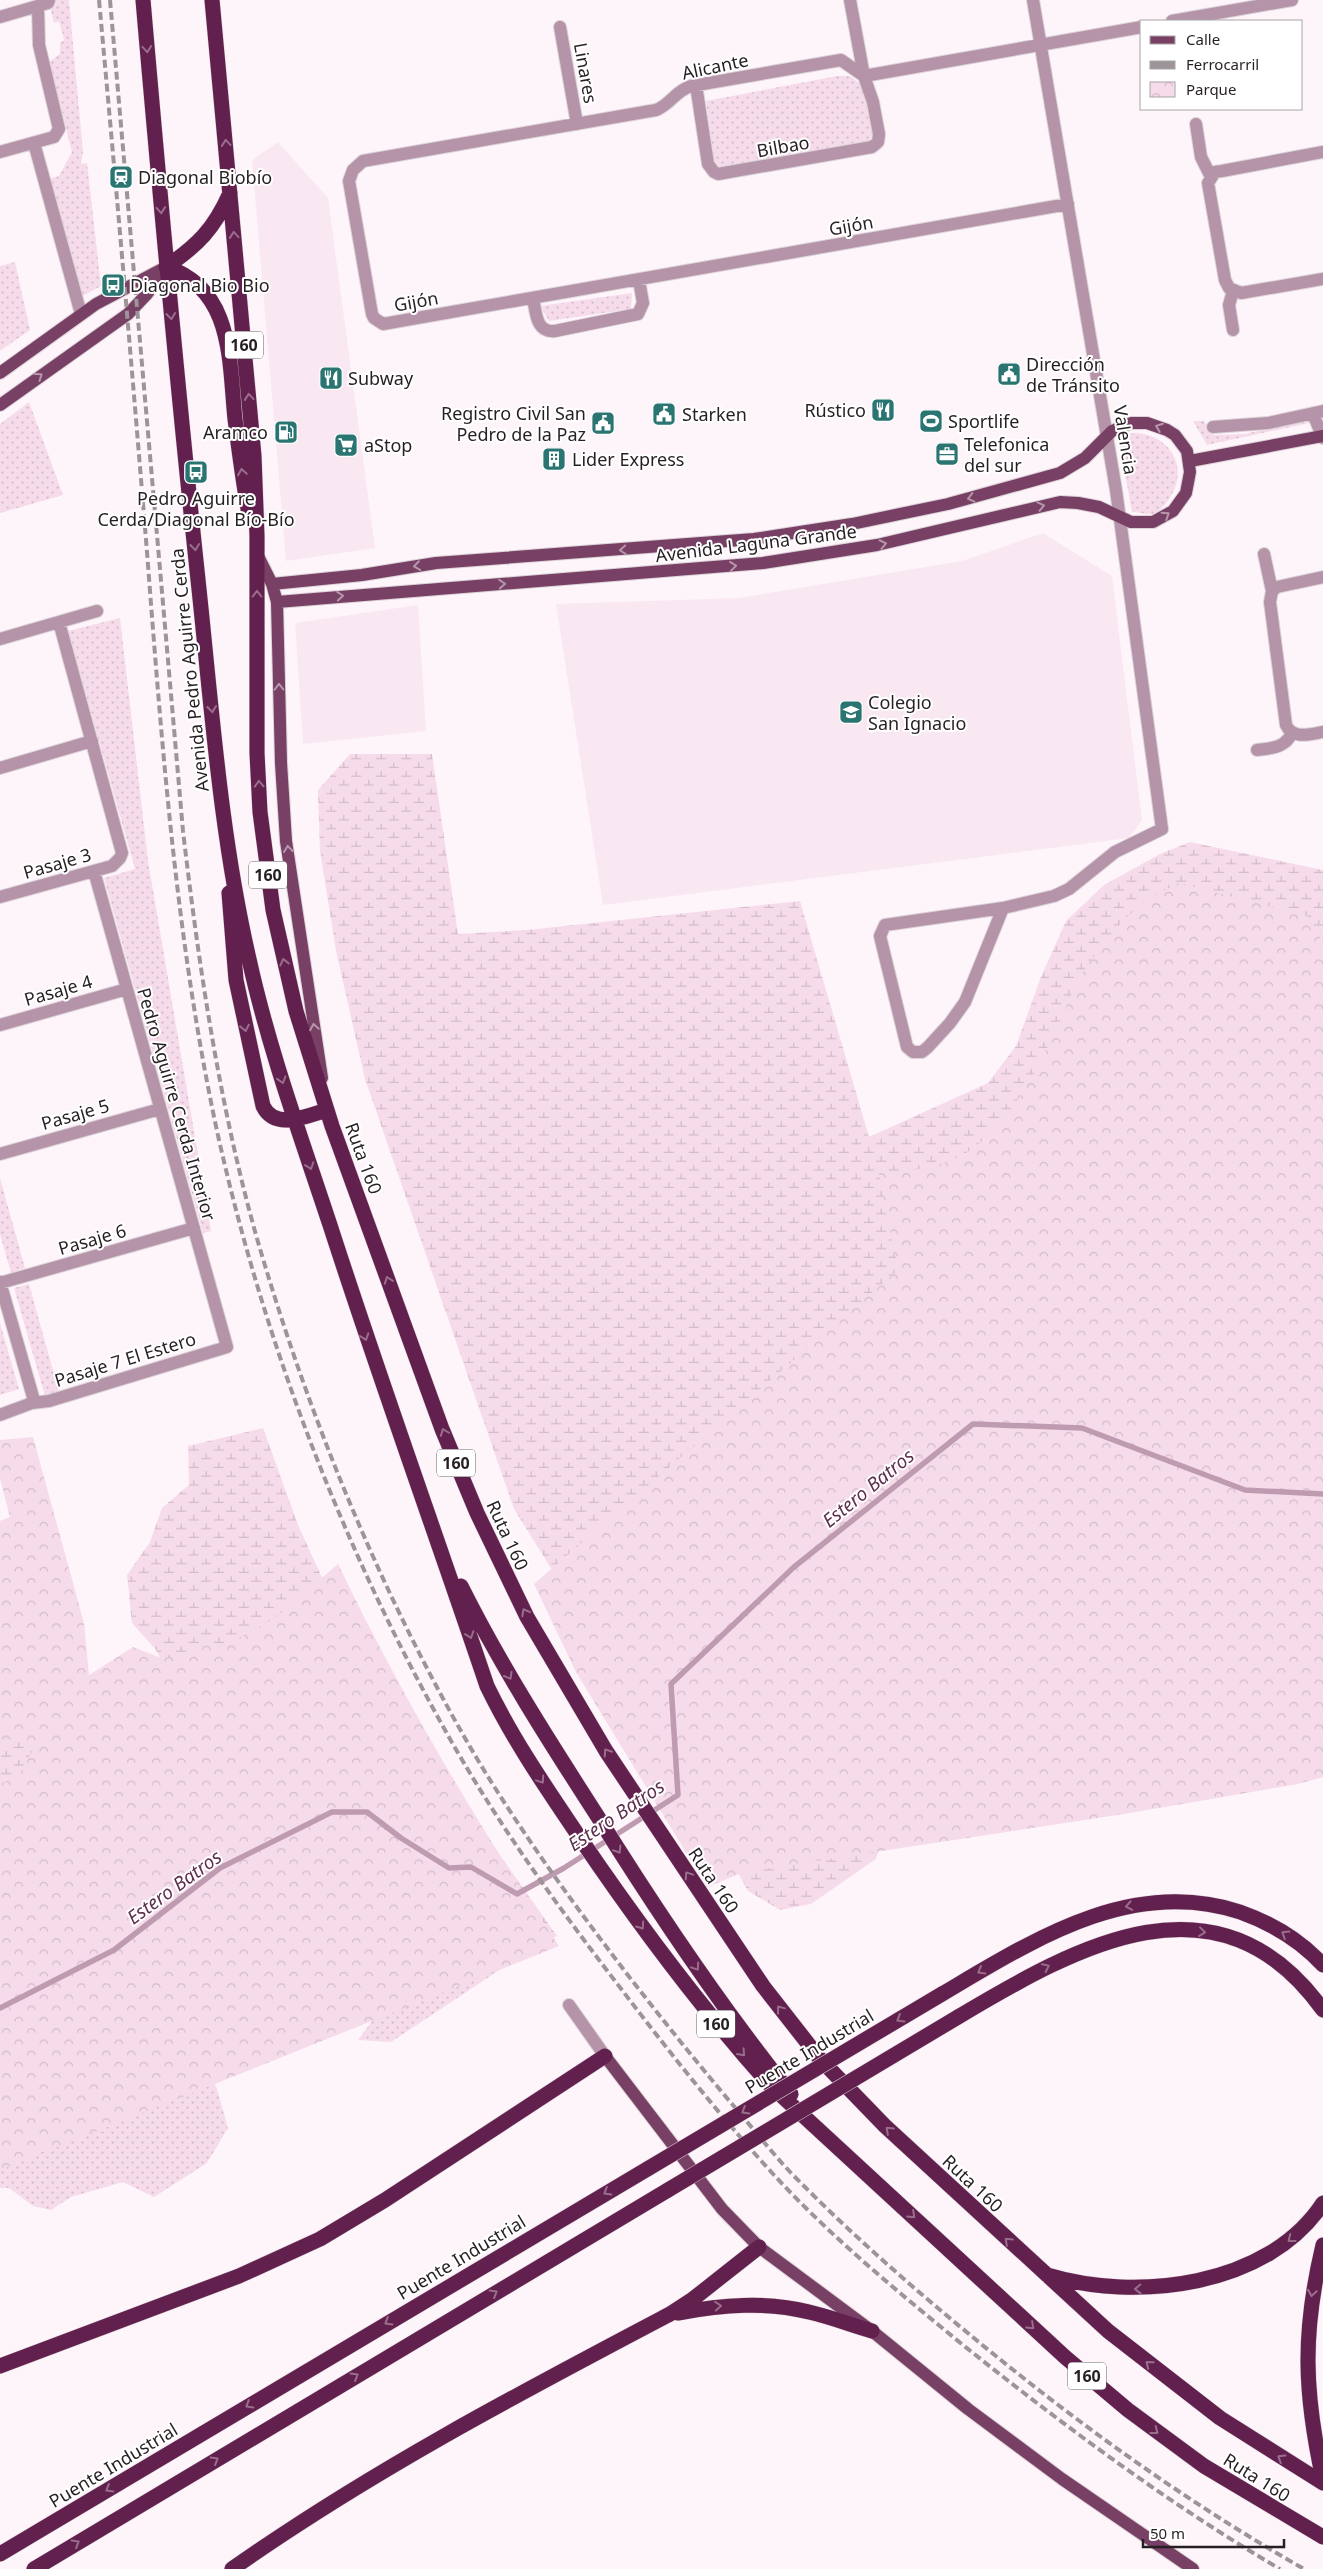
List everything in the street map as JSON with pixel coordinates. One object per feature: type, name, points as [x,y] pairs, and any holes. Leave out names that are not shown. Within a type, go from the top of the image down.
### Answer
[{"type":"highway","name":"Avenida Pedro Aguirre Cerda","points":[[143,0],[166,267],[213,722],[228,843],[254,983],[294,1119]]},
{"type":"highway","name":"160","points":[[212,0],[254,456],[257,554],[257,753],[266,860],[273,910],[288,978],[327,1110]]},
{"type":"highway","points":[[166,267],[204,238],[222,211],[230,192]]},
{"type":"highway","points":[[166,267],[188,277],[203,290],[216,309],[228,344],[241,465],[257,554]]},
{"type":"highway","points":[[228,843],[229,918],[236,980],[263,1106],[272,1118],[294,1119],[327,1110]]},
{"type":"highway","name":"Ruta 160","points":[[327,1110],[442,1428],[480,1521],[502,1568],[541,1642],[580,1708],[672,1851],[763,1986],[820,2059],[884,2126],[1043,2274],[1108,2331],[1193,2399],[1250,2438],[1323,2481]]},
{"type":"highway","name":"Ruta 160","points":[[294,1119],[380,1382],[420,1490],[487,1686],[514,1738],[612,1886],[658,1951],[727,2036],[770,2085],[1065,2357],[1128,2410],[1212,2471],[1323,2537]]},
{"type":"highway","name":"Ruta 160","points":[[420,1490],[458,1579],[488,1639],[538,1724],[639,1883],[733,2020],[799,2103],[837,2145]]},
{"type":"highway","name":"Puente Industrial","points":[[0,2554],[1014,1951],[1070,1924],[1115,1909],[1167,1901],[1207,1904],[1248,1915],[1286,1934],[1323,1965]]},
{"type":"highway","points":[[34,2569],[958,2017],[1034,1973],[1089,1947],[1133,1934],[1169,1930],[1208,1932],[1255,1948],[1297,1978],[1323,2010]]},
{"type":"highway","points":[[0,2366],[239,2276],[320,2239],[386,2200],[605,2056]]},
{"type":"highway","points":[[1043,2274],[1081,2284],[1122,2289],[1164,2287],[1192,2282],[1247,2264],[1272,2252],[1291,2240],[1306,2225],[1323,2203]]},
{"type":"highway","points":[[1323,2246],[1312,2290],[1307,2352],[1309,2401],[1323,2481]]},
{"type":"highway","points":[[232,2569],[373,2477],[474,2418],[670,2314],[693,2299],[759,2247]]},
{"type":"highway","points":[[670,2314],[709,2307],[741,2305],[785,2307],[832,2318],[872,2331]]},
{"type":"main road","points":[[0,373],[81,314],[166,267]]},
{"type":"main road","points":[[0,405],[128,314],[147,294],[166,267]]},
{"type":"main road","name":"Avenida Laguna Grande","points":[[272,584],[362,575],[436,563],[754,539],[852,524],[948,504],[1060,473],[1085,458],[1118,427],[1131,423],[1157,425],[1176,435],[1182,442],[1190,461],[1189,483],[1186,493],[1173,511],[1164,518],[1148,523],[1131,522],[1086,504],[1060,502],[877,545],[764,563],[277,602]]},
{"type":"main road","points":[[1190,461],[1323,437]]},
{"type":"main road","points":[[257,554],[272,584],[277,602],[280,754],[286,841],[327,1110]]},
{"type":"main road","points":[[605,2056],[722,2209],[759,2247],[872,2331],[968,2409],[1062,2479],[1193,2569]]},
{"type":"street","points":[[850,0],[864,76],[1140,27]]},
{"type":"street","name":"Valencia","points":[[1003,908],[1063,893],[1115,852],[1162,829],[1108,436],[1033,0]]},
{"type":"street","points":[[1175,20],[1223,6],[1292,0]]},
{"type":"street","points":[[0,17],[43,3],[39,45],[59,129],[54,137],[0,152]]},
{"type":"street","name":"Linares","points":[[560,28],[577,124]]},
{"type":"street","name":"Alicante","points":[[360,251],[350,181],[353,170],[363,161],[656,110],[681,89],[840,60],[864,76]]},
{"type":"street","name":"Bilbao","points":[[696,85],[708,164],[714,172],[724,174],[875,145],[879,134],[873,102],[864,76]]},
{"type":"street","points":[[1196,124],[1201,157],[1211,177],[1208,189],[1225,280],[1233,291]]},
{"type":"street","points":[[34,143],[81,314]]},
{"type":"street","points":[[1211,177],[1222,171],[1323,152]]},
{"type":"street","name":"Gijón","points":[[360,251],[372,314],[374,318],[384,324],[1068,204]]},
{"type":"street","points":[[1233,291],[1248,292],[1323,279]]},
{"type":"street","points":[[533,298],[539,324],[546,331],[555,331],[638,314],[643,303],[639,280]]},
{"type":"street","points":[[1233,291],[1229,305],[1233,330]]},
{"type":"street","points":[[1213,427],[1268,423],[1318,412],[1323,437]]},
{"type":"street","points":[[1264,554],[1272,591],[1270,602],[1284,720],[1292,732],[1303,735],[1323,732]]},
{"type":"street","points":[[1272,591],[1282,585],[1323,577]]},
{"type":"street","points":[[0,639],[97,611]]},
{"type":"street","points":[[0,768],[92,741],[59,622]]},
{"type":"street","points":[[1257,750],[1278,747],[1285,742],[1292,732]]},
{"type":"street","name":"Pasaje 3","points":[[0,897],[112,866],[120,858],[122,846],[92,741]]},
{"type":"street","name":"Pedro Aguirre Cerda Interior","points":[[94,871],[227,1347]]},
{"type":"street","points":[[1003,908],[973,984],[958,1012],[928,1047],[922,1052],[913,1052],[907,1047],[880,936],[883,928],[892,923],[1003,908]]},
{"type":"street","name":"Pasaje 4","points":[[0,1025],[127,989]]},
{"type":"street","name":"Pasaje 5","points":[[0,1154],[160,1108]]},
{"type":"street","name":"Pasaje 6","points":[[0,1282],[194,1228]]},
{"type":"street","points":[[0,1282],[33,1397],[32,1403]]},
{"type":"street","name":"Pasaje 7 El Estero","points":[[0,1415],[32,1403],[49,1401],[227,1347]]},
{"type":"street","points":[[569,2005],[605,2056]]},
{"type":"shaded area","points":[[278,142],[328,198],[375,548],[286,561],[252,160]]},
{"type":"shaded area","name":"Colegio San Ignacio","points":[[1043,533],[1112,576],[1142,820],[1129,838],[603,905],[556,604],[738,598],[962,561]]},
{"type":"shaded area","points":[[418,605],[426,731],[303,744],[295,623]]},
{"type":"green space","points":[[48,0],[69,0],[83,152],[81,164],[87,163],[101,286],[81,297],[48,179],[59,176],[72,152],[49,62],[60,54],[60,43],[64,40],[59,21],[54,23]]},
{"type":"green space","points":[[837,76],[850,76],[863,86],[873,134],[868,143],[728,167],[719,167],[714,161],[706,101]]},
{"type":"green space","points":[[15,262],[30,330],[0,351],[0,266]]},
{"type":"green space","points":[[632,293],[631,309],[549,321],[540,306]]},
{"type":"green space","points":[[29,402],[63,495],[0,513],[0,424]]},
{"type":"green space","points":[[1323,415],[1323,420],[1207,445],[1193,421],[1204,421],[1214,435],[1245,434]]},
{"type":"green space","points":[[1131,433],[1144,434],[1156,438],[1166,445],[1177,464],[1178,475],[1169,499],[1164,506],[1152,514],[1132,512],[1119,440]]},
{"type":"green space","points":[[120,618],[148,861],[211,1231],[203,1233],[104,878],[135,869],[68,631]]},
{"type":"green space","points":[[350,754],[432,754],[458,934],[527,930],[800,901],[869,1137],[988,1083],[1016,1046],[1041,977],[1066,921],[1104,885],[1160,854],[1190,842],[1323,870],[1323,1728],[909,1756],[876,1859],[811,1904],[780,1910],[748,1891],[708,1820],[514,1509],[365,1079],[336,951],[320,851],[318,790]]},
{"type":"green space","points":[[1179,883],[1307,916],[1323,943],[1323,1777],[1298,1784],[1124,1814],[744,1872],[707,1887],[576,1672],[534,1584],[898,1270],[879,1173],[915,1170],[942,1164],[968,1152],[985,1139],[1014,1106],[1026,1087],[1047,1049],[1079,979],[1101,946],[1138,907],[1153,896]]},
{"type":"green space","points":[[0,1178],[25,1268],[11,1273],[0,1234]]},
{"type":"green space","points":[[29,1284],[59,1392],[45,1396],[14,1288]]},
{"type":"green space","points":[[0,1323],[19,1389],[0,1395]]},
{"type":"green space","points":[[263,1428],[298,1525],[339,1615],[488,1838],[557,1936],[531,1949],[0,2068],[0,1739],[30,1740],[176,1687],[156,1650],[132,1623],[127,1575],[150,1542],[162,1508],[189,1485],[188,1446]]},
{"type":"green space","points":[[33,1437],[84,1623],[89,1675],[133,1647],[161,1658],[181,1656],[202,1646],[232,1642],[275,1618],[338,1564],[414,1711],[499,1854],[559,1946],[0,2170],[0,1784],[18,1776],[38,1741],[0,1739],[0,1521],[10,1517],[0,1479],[0,1440]]},
{"type":"green space","points":[[531,1949],[391,2042],[358,2040],[388,2000],[204,2061],[217,2089],[228,2128],[207,2163],[154,2197],[123,2182],[71,2197],[51,2210],[33,2206],[9,2188],[0,2188],[0,2068]]},
{"type":"waterway","name":"Estero Batros","points":[[0,2008],[114,1950],[220,1868],[332,1812],[367,1812],[401,1838],[449,1868],[471,1867],[517,1894],[564,1868],[678,1795],[671,1684],[794,1567],[973,1424],[1082,1428],[1245,1490],[1323,1494]]},
{"type":"railway","points":[[99,0],[172,843],[191,987],[203,1059],[217,1131],[257,1286],[309,1439],[339,1514],[372,1587],[407,1659],[445,1730],[507,1831],[575,1927],[658,2037],[774,2175],[818,2220],[865,2263],[1001,2375],[1117,2463],[1197,2518],[1280,2569]]},
{"type":"railway","points":[[110,0],[183,831],[203,984],[231,1135],[256,1235],[275,1299],[318,1424],[396,1607],[476,1757],[516,1821],[559,1883],[604,1944],[713,2082],[792,2174],[856,2236],[901,2276],[969,2334],[1049,2398],[1173,2488],[1304,2569]]},
{"type":"place","name":"Diagonal Biobío","points":[[121,177]]},
{"type":"place","name":"Diagonal Bio Bio","points":[[113,285]]},
{"type":"place","name":"Dirección de Tránsito","points":[[1009,374]]},
{"type":"place","name":"Subway","points":[[331,378]]},
{"type":"place","name":"Rústico","points":[[883,410]]},
{"type":"place","name":"Starken","points":[[664,414]]},
{"type":"place","name":"Sportlife","points":[[931,421]]},
{"type":"place","name":"Registro Civil San Pedro de la Paz","points":[[603,423]]},
{"type":"place","name":"Aramco","points":[[286,432]]},
{"type":"place","name":"aStop","points":[[346,445]]},
{"type":"place","name":"Telefonica del sur","points":[[947,454]]},
{"type":"place","name":"Lider Express","points":[[554,459]]},
{"type":"place","name":"Pedro Aguirre Cerda/Diagonal Bío-Bío","points":[[196,472]]},
{"type":"place","name":"Colegio San Ignacio","points":[[851,712]]}]
